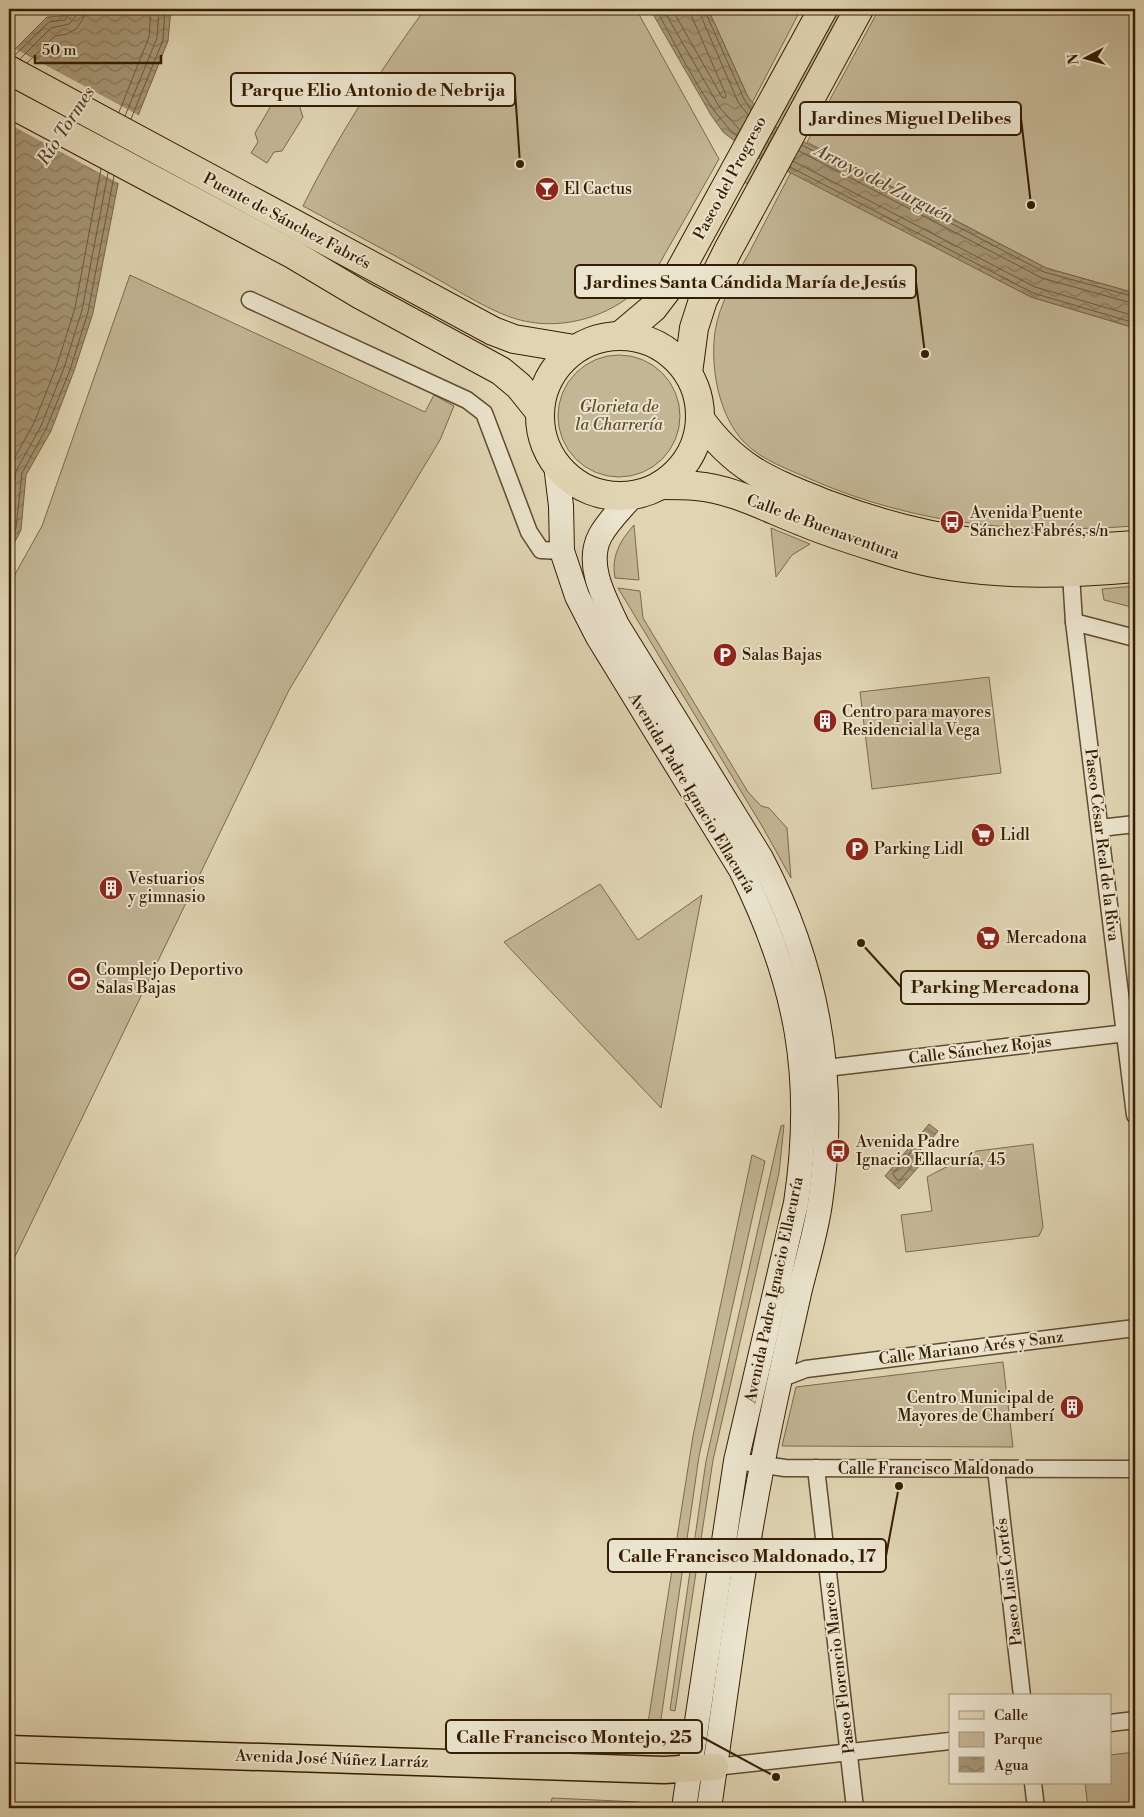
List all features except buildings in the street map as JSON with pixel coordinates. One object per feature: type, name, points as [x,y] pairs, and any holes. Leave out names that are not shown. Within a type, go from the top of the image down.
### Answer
[{"type":"highway","name":"Paseo del Progreso","points":[[621,335],[654,308],[666,293],[823,9]]},
{"type":"highway","name":"Paseo del Progreso","points":[[688,373],[694,328],[703,300],[859,9]]},
{"type":"highway","name":"Puente de Sánchez Fabrés","points":[[9,70],[493,331],[514,339],[574,349]]},
{"type":"highway","name":"Puente de Sánchez Fabrés","points":[[9,103],[294,255],[361,295],[501,371],[519,386],[539,411]]},
{"type":"highway","points":[[621,335],[641,338],[659,345],[675,357],[688,373],[698,395],[700,418],[695,445],[682,468],[661,485],[632,496],[604,495],[577,485],[556,466],[546,449],[540,431],[539,411],[544,387],[556,366],[574,349],[588,341],[621,335]]},
{"type":"highway","name":"Calle de Buenaventura","points":[[700,418],[718,443],[750,470],[788,489],[855,515],[906,531],[997,547],[1071,549],[1135,545]]},
{"type":"highway","name":"Calle de Buenaventura","points":[[661,485],[697,486],[742,497],[832,533],[900,555],[995,571],[1071,574],[1135,568]]},
{"type":"main road","name":"Avenida Padre Ignacio Ellacuría","points":[[556,466],[561,506],[562,551],[577,596],[598,637],[741,870],[778,954],[794,1016],[802,1071],[802,1160],[796,1202],[736,1461],[684,1808]]},
{"type":"main road","name":"Avenida Padre Ignacio Ellacuría","points":[[632,496],[600,536],[595,562],[599,586],[617,625],[761,858],[778,890],[797,939],[816,999],[826,1068],[827,1125],[820,1204],[762,1466],[729,1660],[709,1808]]},
{"type":"main road","name":"Avenida José Núñez Larráz","points":[[9,1749],[689,1769],[715,1767]]},
{"type":"street","points":[[250,300],[467,400],[484,413],[530,532],[542,550],[562,551]]},
{"type":"street","name":"Paseo César Real de la Riva","points":[[1071,574],[1074,622],[1100,828],[1130,1033],[1135,1116]]},
{"type":"street","points":[[1074,622],[1135,638]]},
{"type":"street","points":[[1100,828],[1135,824]]},
{"type":"street","name":"Calle Sánchez Rojas","points":[[826,1068],[1130,1033]]},
{"type":"street","name":"Calle Mariano Arés y Sanz","points":[[780,1379],[806,1368],[1135,1328]]},
{"type":"street","points":[[787,1349],[794,1361],[806,1368]]},
{"type":"street","name":"Calle Francisco Maldonado","points":[[736,1461],[762,1466],[816,1468],[1135,1468]]},
{"type":"street","name":"Paseo Florencio Marcos","points":[[816,1468],[855,1808]]},
{"type":"street","name":"Paseo Luis Cortés","points":[[996,1469],[1022,1694]]},
{"type":"street","points":[[1112,1722],[1135,1720]]},
{"type":"street","points":[[715,1767],[949,1741]]},
{"type":"street","points":[[1033,1784],[1036,1808]]},
{"type":"green space","points":[[425,9],[636,9],[719,159],[657,268],[644,284],[629,297],[611,308],[572,322],[551,324],[510,317],[477,302],[303,206],[330,155],[360,105]]},
{"type":"green space","points":[[708,9],[801,9],[752,103],[748,97]]},
{"type":"green space","points":[[834,9],[847,9],[752,186],[740,180]]},
{"type":"green space","points":[[879,9],[1135,9],[1133,31],[1135,32],[1135,293],[1046,268],[807,142]]},
{"type":"green space","points":[[292,89],[306,97],[300,108],[303,117],[282,151],[274,152],[267,163],[251,153],[258,142],[255,133],[275,99],[285,99]]},
{"type":"green space","points":[[791,172],[1031,297],[1135,328],[1135,526],[1050,529],[970,523],[930,517],[850,495],[810,479],[758,454],[744,442],[728,419],[718,391],[714,361],[715,332],[720,311],[728,291]]},
{"type":"green space","name":"Complejo Deportivo Salas Bajas","points":[[130,275],[425,412],[434,395],[454,406],[440,440],[289,690],[9,1269],[9,585],[42,526]]},
{"type":"green space","name":"Glorieta de la Charrería","points":[[619,355],[631,356],[642,360],[662,373],[675,393],[679,404],[679,428],[675,439],[662,459],[642,472],[631,476],[619,477],[607,476],[596,472],[576,459],[563,439],[559,428],[558,416],[559,404],[563,393],[576,373],[596,360],[607,356]]},
{"type":"green space","points":[[634,525],[639,580],[615,578],[614,563],[618,549]]},
{"type":"green space","points":[[771,528],[810,544],[792,555],[776,577]]},
{"type":"green space","points":[[1135,586],[1135,608],[1104,600],[1102,589]]},
{"type":"green space","points":[[618,588],[640,591],[643,618],[748,792],[761,806],[769,808],[787,828],[791,878],[762,826]]},
{"type":"green space","points":[[989,677],[1001,773],[872,789],[860,692]]},
{"type":"green space","points":[[600,884],[638,940],[702,895],[661,1108],[504,942]]},
{"type":"green space","points":[[784,1125],[779,1173],[713,1460],[675,1711],[670,1710],[706,1461],[781,1126]]},
{"type":"green space","points":[[1033,1144],[1043,1227],[1039,1236],[906,1252],[901,1215],[932,1211],[927,1177],[977,1151]]},
{"type":"green space","points":[[752,1155],[765,1161],[699,1456],[658,1740],[645,1742],[693,1436]]},
{"type":"green space","points":[[1003,1362],[1013,1447],[782,1446],[796,1387]]},
{"type":"green space","points":[[1135,1752],[1135,1808],[1088,1808],[1085,1784],[1112,1784],[1112,1755]]},
{"type":"green space","points":[[552,1798],[639,1802],[638,1808],[550,1808]]},
{"type":"water","name":"Río Tormes","points":[[67,9],[171,9],[168,41],[125,148],[93,313],[74,371],[51,431],[26,475],[21,530],[9,553],[9,55],[47,17],[62,16]]},
{"type":"water","name":"Arroyo del Zurguén","points":[[650,9],[708,9],[748,97],[770,124],[1046,268],[1135,293],[1135,328],[1031,297],[791,173],[754,156],[723,132],[711,115]]},
{"type":"water","points":[[929,1124],[938,1131],[929,1142],[920,1135]]},
{"type":"water","points":[[913,1143],[928,1156],[899,1189],[885,1176]]},
{"type":"pier","points":[[12,47],[140,116],[127,149],[120,184],[9,124],[9,51]]},
{"type":"place","name":"Parque Elio Antonio de Nebrija","points":[[520,164]]},
{"type":"place","name":"El Cactus","points":[[547,189]]},
{"type":"place","name":"Jardines Miguel Delibes","points":[[1031,205]]},
{"type":"place","name":"Jardines Santa Cándida María de Jesús","points":[[925,354]]},
{"type":"place","name":"Avenida Puente Sánchez Fabrés, s/n","points":[[952,522]]},
{"type":"place","name":"Salas Bajas","points":[[725,655]]},
{"type":"place","name":"Centro para mayores Residencial la Vega","points":[[825,721]]},
{"type":"place","name":"Lidl","points":[[983,835]]},
{"type":"place","name":"Parking Lidl","points":[[857,849]]},
{"type":"place","name":"Vestuarios y gimnasio","points":[[111,888]]},
{"type":"place","name":"Mercadona","points":[[988,938]]},
{"type":"place","name":"Parking Mercadona","points":[[861,943]]},
{"type":"place","name":"Complejo Deportivo Salas Bajas","points":[[79,979]]},
{"type":"place","name":"Avenida Padre Ignacio Ellacuría, 45","points":[[838,1151]]},
{"type":"place","name":"Centro Municipal de Mayores de Chamberí","points":[[1072,1407]]},
{"type":"place","name":"Calle Francisco Maldonado, 17","points":[[899,1486]]},
{"type":"place","name":"Calle Francisco Montejo, 25","points":[[776,1777]]}]
